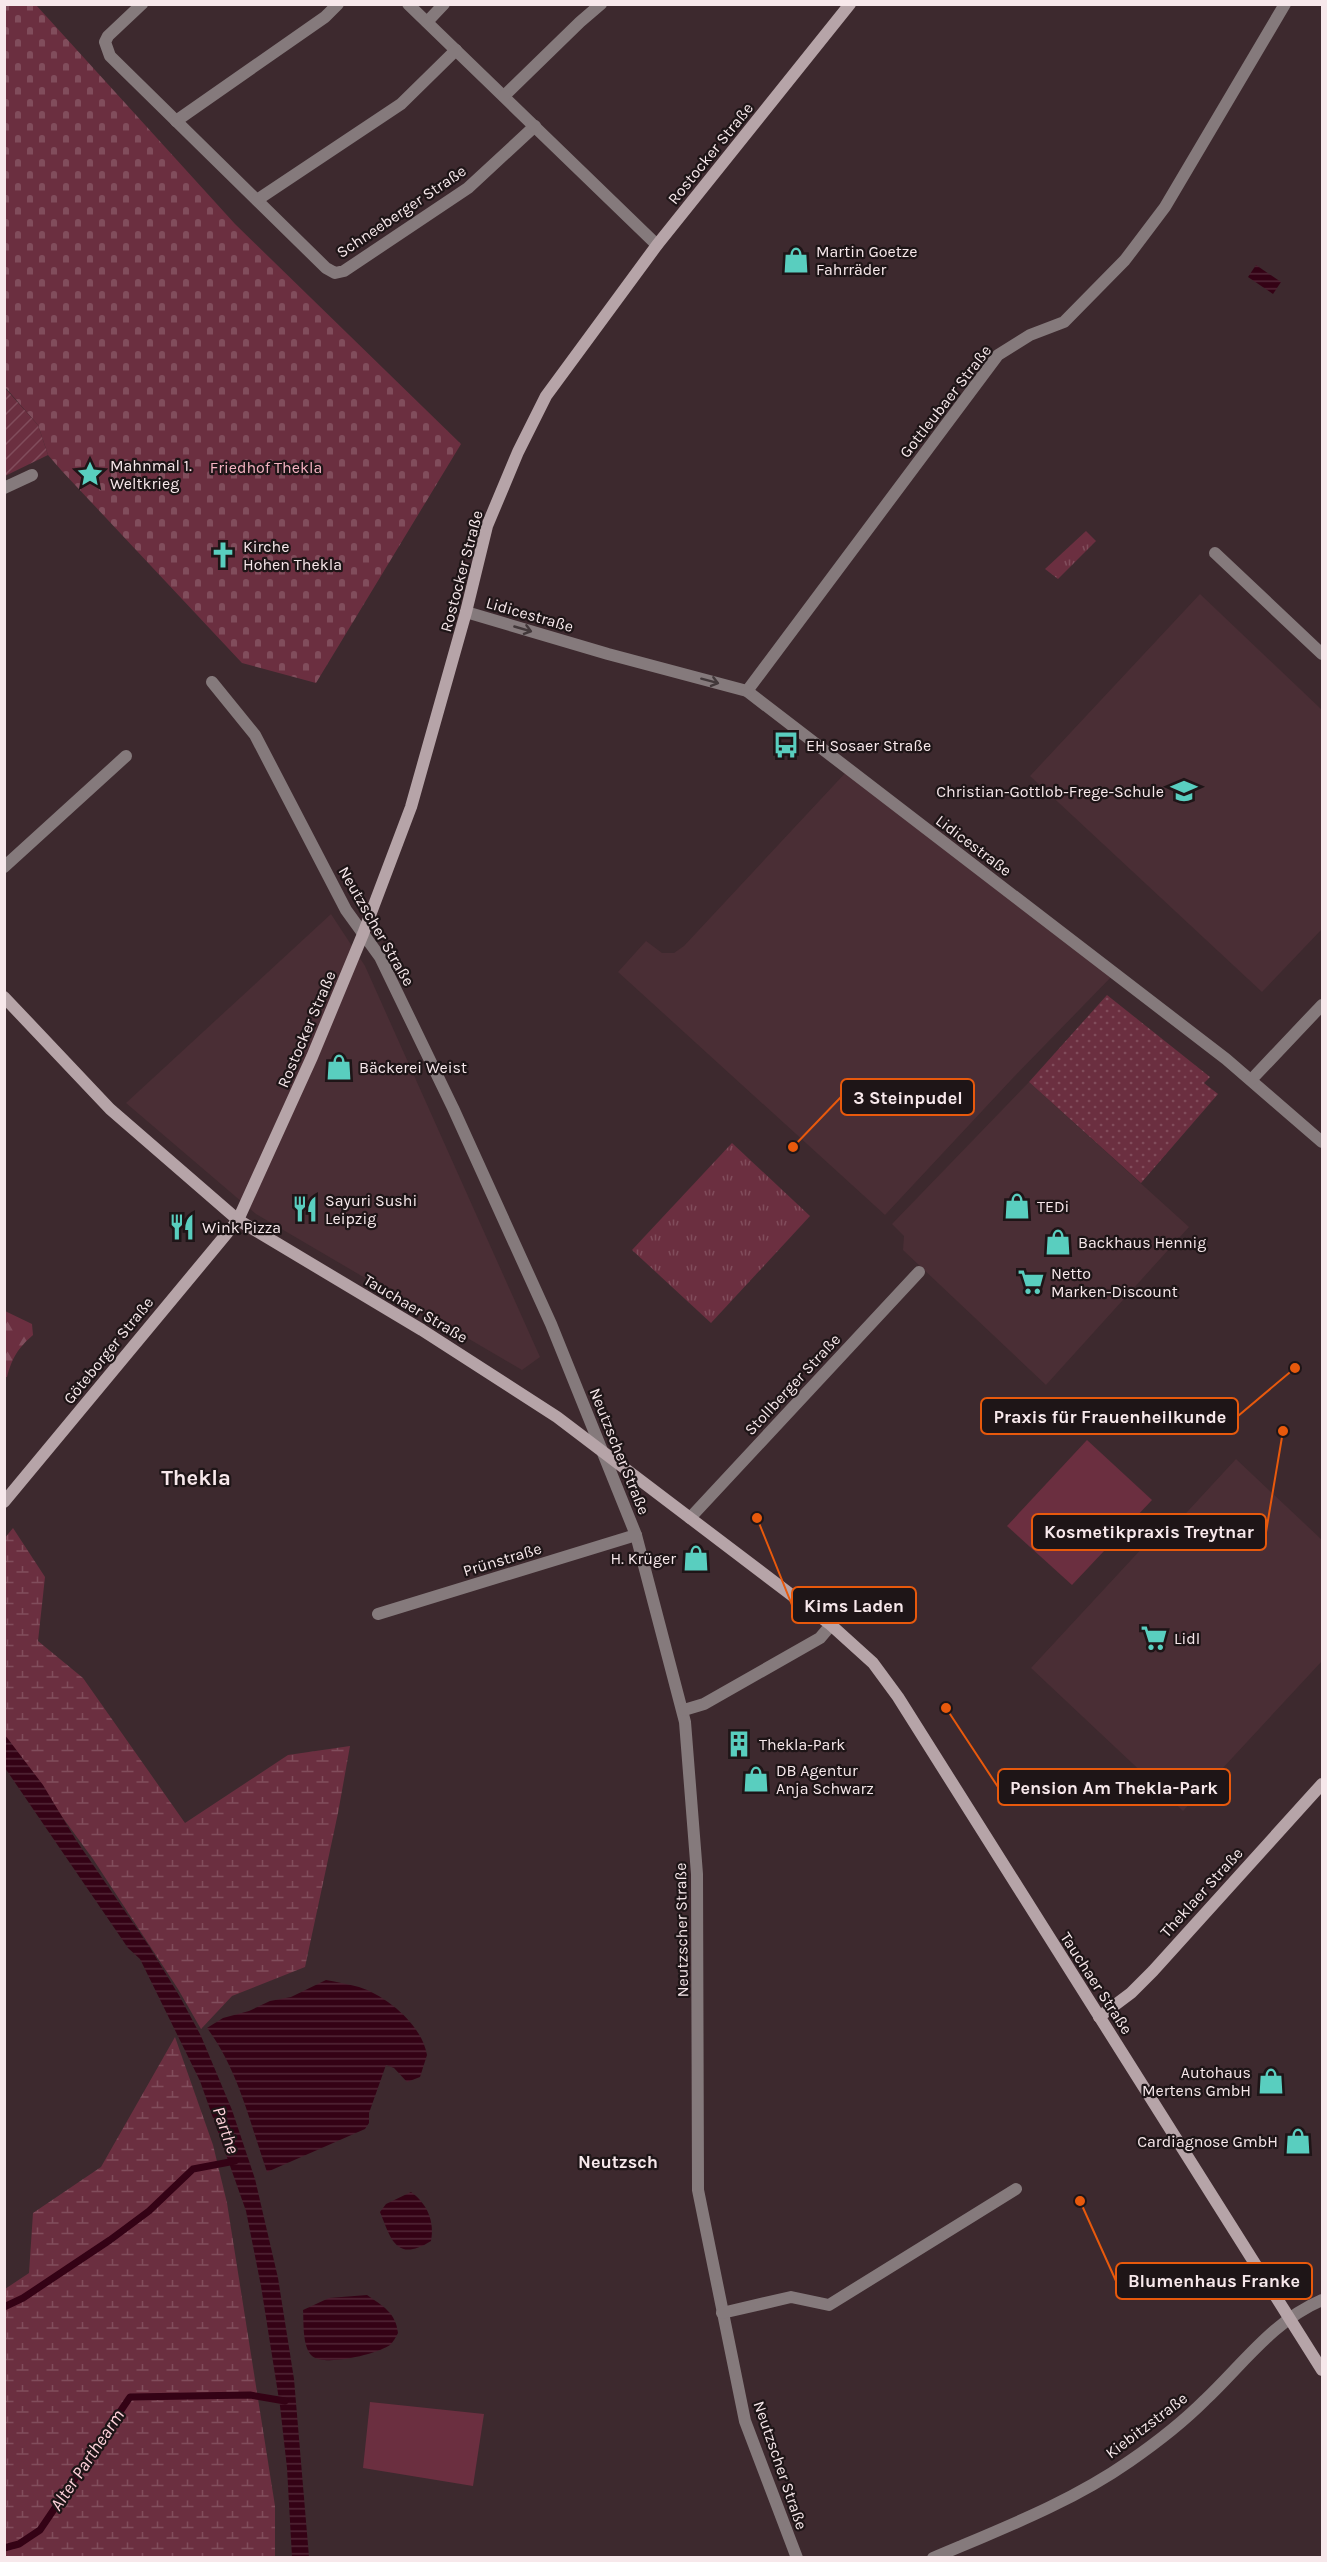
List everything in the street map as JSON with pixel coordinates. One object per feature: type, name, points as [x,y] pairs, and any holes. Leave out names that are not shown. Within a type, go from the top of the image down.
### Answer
[{"type":"main road","name":"Rostocker Straße","points":[[238,1220],[300,1085],[363,934],[411,807],[466,612],[487,526],[518,452],[546,396],[657,244],[850,4]]},
{"type":"main road","name":"Tauchaer Straße","points":[[4,997],[110,1109],[238,1220],[422,1330],[557,1417],[831,1625],[873,1663],[898,1697],[1323,2370]]},
{"type":"main road","name":"Göteborger Straße","points":[[4,1502],[238,1220]]},
{"type":"main road","name":"Theklaer Straße","points":[[1100,2017],[1153,1971],[1323,1784]]},
{"type":"street","name":"Schneeberger Straße","points":[[142,4],[108,36],[105,42],[110,57],[326,268],[335,273],[344,271],[468,188],[535,126]]},
{"type":"street","points":[[176,121],[325,17],[338,4]]},
{"type":"street","points":[[408,4],[657,244]]},
{"type":"street","points":[[427,22],[444,4]]},
{"type":"street","points":[[504,96],[601,4]]},
{"type":"street","name":"Gottleubaer Straße","points":[[747,691],[998,355],[1030,335],[1064,322],[1125,260],[1165,207],[1286,4]]},
{"type":"street","points":[[257,200],[401,104],[456,50]]},
{"type":"street","points":[[4,488],[32,475]]},
{"type":"street","points":[[1215,553],[1323,654]]},
{"type":"street","name":"Lidicestraße","points":[[466,612],[608,654],[747,691],[1251,1080],[1323,1142]]},
{"type":"street","name":"Neutzscher Straße","points":[[212,682],[255,735],[346,910],[380,957],[453,1108],[551,1324],[636,1535],[684,1710],[697,1874],[698,2190],[745,2421],[797,2558]]},
{"type":"street","points":[[4,867],[126,756]]},
{"type":"street","points":[[1251,1080],[1323,1005]]},
{"type":"street","name":"Stollberger Straße","points":[[690,1518],[919,1272]]},
{"type":"street","name":"Prünstraße","points":[[378,1614],[636,1535]]},
{"type":"street","points":[[684,1710],[704,1704],[820,1638],[831,1625]]},
{"type":"street","points":[[722,2313],[791,2297],[829,2305],[1016,2189]]},
{"type":"street","name":"Kiebitzstraße","points":[[933,2558],[1051,2508],[1130,2461],[1204,2402],[1275,2328],[1323,2300]]},
{"type":"shaded area","name":"Christian-Gottlob-Frege-Schule","points":[[1200,594],[1322,710],[1322,929],[1262,992],[1030,776]]},
{"type":"shaded area","points":[[849,769],[1115,973],[885,1215],[618,972],[646,941],[662,953],[674,953],[684,946]]},
{"type":"shaded area","points":[[331,914],[365,966],[540,1357],[522,1370],[256,1214],[126,1103]]},
{"type":"shaded area","points":[[1029,1082],[1189,1227],[1046,1385],[903,1250],[904,1236],[892,1224]]},
{"type":"shaded area","points":[[1236,1459],[1322,1540],[1322,1661],[1183,1811],[1031,1668],[1170,1518],[1176,1524]]},
{"type":"green space","name":"Friedhof Thekla","points":[[4,5],[36,5],[235,224],[461,444],[316,683],[242,663],[48,455],[38,425],[5,387]]},
{"type":"green space","points":[[4,387],[38,425],[48,455],[5,476]]},
{"type":"green space","points":[[1086,531],[1096,541],[1058,579],[1045,569]]},
{"type":"green space","points":[[1107,995],[1210,1077],[1204,1083],[1218,1094],[1141,1183],[1029,1082]]},
{"type":"green space","points":[[732,1143],[810,1216],[711,1323],[632,1250]]},
{"type":"green space","points":[[5,1311],[32,1324],[33,1335],[16,1354],[7,1377],[5,1377]]},
{"type":"green space","points":[[1087,1440],[1152,1500],[1072,1585],[1007,1526]]},
{"type":"green space","points":[[13,1528],[45,1577],[38,1641],[83,1678],[185,1823],[288,1755],[350,1746],[305,1967],[232,1996],[201,2029],[178,1989],[93,1859],[5,1739],[4,1539]]},
{"type":"green space","points":[[175,2037],[213,2145],[227,2203],[275,2506],[275,2557],[5,2557],[5,2289],[29,2273],[33,2213],[101,2167]]},
{"type":"green space","points":[[370,2402],[484,2414],[473,2486],[363,2468]]},
{"type":"water","points":[[1256,265],[1281,282],[1273,294],[1248,277]]},
{"type":"water","name":"Parthe","points":[[5,1735],[43,1785],[76,1840],[149,1946],[180,1997],[201,2036],[232,2110],[255,2179],[278,2278],[294,2379],[309,2557],[292,2557],[287,2468],[280,2406],[261,2286],[246,2211],[200,2081],[140,1959],[128,1948],[5,1768]]},
{"type":"water","points":[[326,1980],[370,1991],[392,2005],[402,2013],[418,2033],[427,2055],[420,2077],[407,2082],[394,2068],[386,2065],[369,2113],[369,2123],[365,2129],[267,2172],[235,2079],[218,2044],[207,2028],[223,2018],[249,2011],[270,2001],[291,1997]]},
{"type":"water","points":[[411,2192],[425,2207],[431,2220],[432,2234],[431,2241],[410,2250],[396,2245],[380,2212],[386,2204]]},
{"type":"water","points":[[367,2295],[388,2311],[395,2320],[398,2333],[391,2344],[374,2352],[339,2360],[319,2359],[312,2356],[305,2340],[303,2310],[329,2298]]},
{"type":"waterway","name":"Alter Parthearm","points":[[4,2307],[23,2298],[110,2240],[149,2211],[193,2169],[235,2161]]},
{"type":"waterway","name":"Alter Parthearm","points":[[4,2548],[19,2544],[40,2530],[130,2397],[250,2395],[285,2401]]},
{"type":"place","name":"Martin Goetze Fahrräder","points":[[796,260]]},
{"type":"place","name":"Mahnmal 1. Weltkrieg","points":[[90,474]]},
{"type":"place","name":"Kirche Hohen Thekla","points":[[223,555]]},
{"type":"place","name":"EH Sosaer Straße","points":[[786,745]]},
{"type":"place","name":"Christian-Gottlob-Frege-Schule","points":[[1184,791]]},
{"type":"place","name":"Bäckerei Weist","points":[[339,1067]]},
{"type":"place","name":"3 Steinpudel","points":[[793,1147]]},
{"type":"place","name":"TEDi","points":[[1017,1206]]},
{"type":"place","name":"Sayuri Sushi Leipzig","points":[[305,1209]]},
{"type":"place","name":"Wink Pizza","points":[[182,1227]]},
{"type":"place","name":"Backhaus Hennig","points":[[1058,1242]]},
{"type":"place","name":"Netto Marken-Discount","points":[[1031,1282]]},
{"type":"place","name":"Praxis für Frauenheilkunde","points":[[1295,1368]]},
{"type":"place","name":"Kosmetikpraxis Treytnar","points":[[1283,1431]]},
{"type":"place","name":"Kims Laden","points":[[757,1518]]},
{"type":"place","name":"H. Krüger","points":[[696,1558]]},
{"type":"place","name":"Lidl","points":[[1154,1638]]},
{"type":"place","name":"Pension Am Thekla-Park","points":[[946,1708]]},
{"type":"place","name":"Thekla-Park","points":[[739,1744]]},
{"type":"place","name":"DB Agentur Anja Schwarz","points":[[756,1779]]},
{"type":"place","name":"Autohaus Mertens GmbH","points":[[1271,2081]]},
{"type":"place","name":"Cardiagnose GmbH","points":[[1298,2141]]},
{"type":"place","name":"Blumenhaus Franke","points":[[1080,2201]]},
{"type":"district","name":"Thekla","points":[[196,1477]]},
{"type":"district","name":"Neutzsch","points":[[618,2162]]}]
